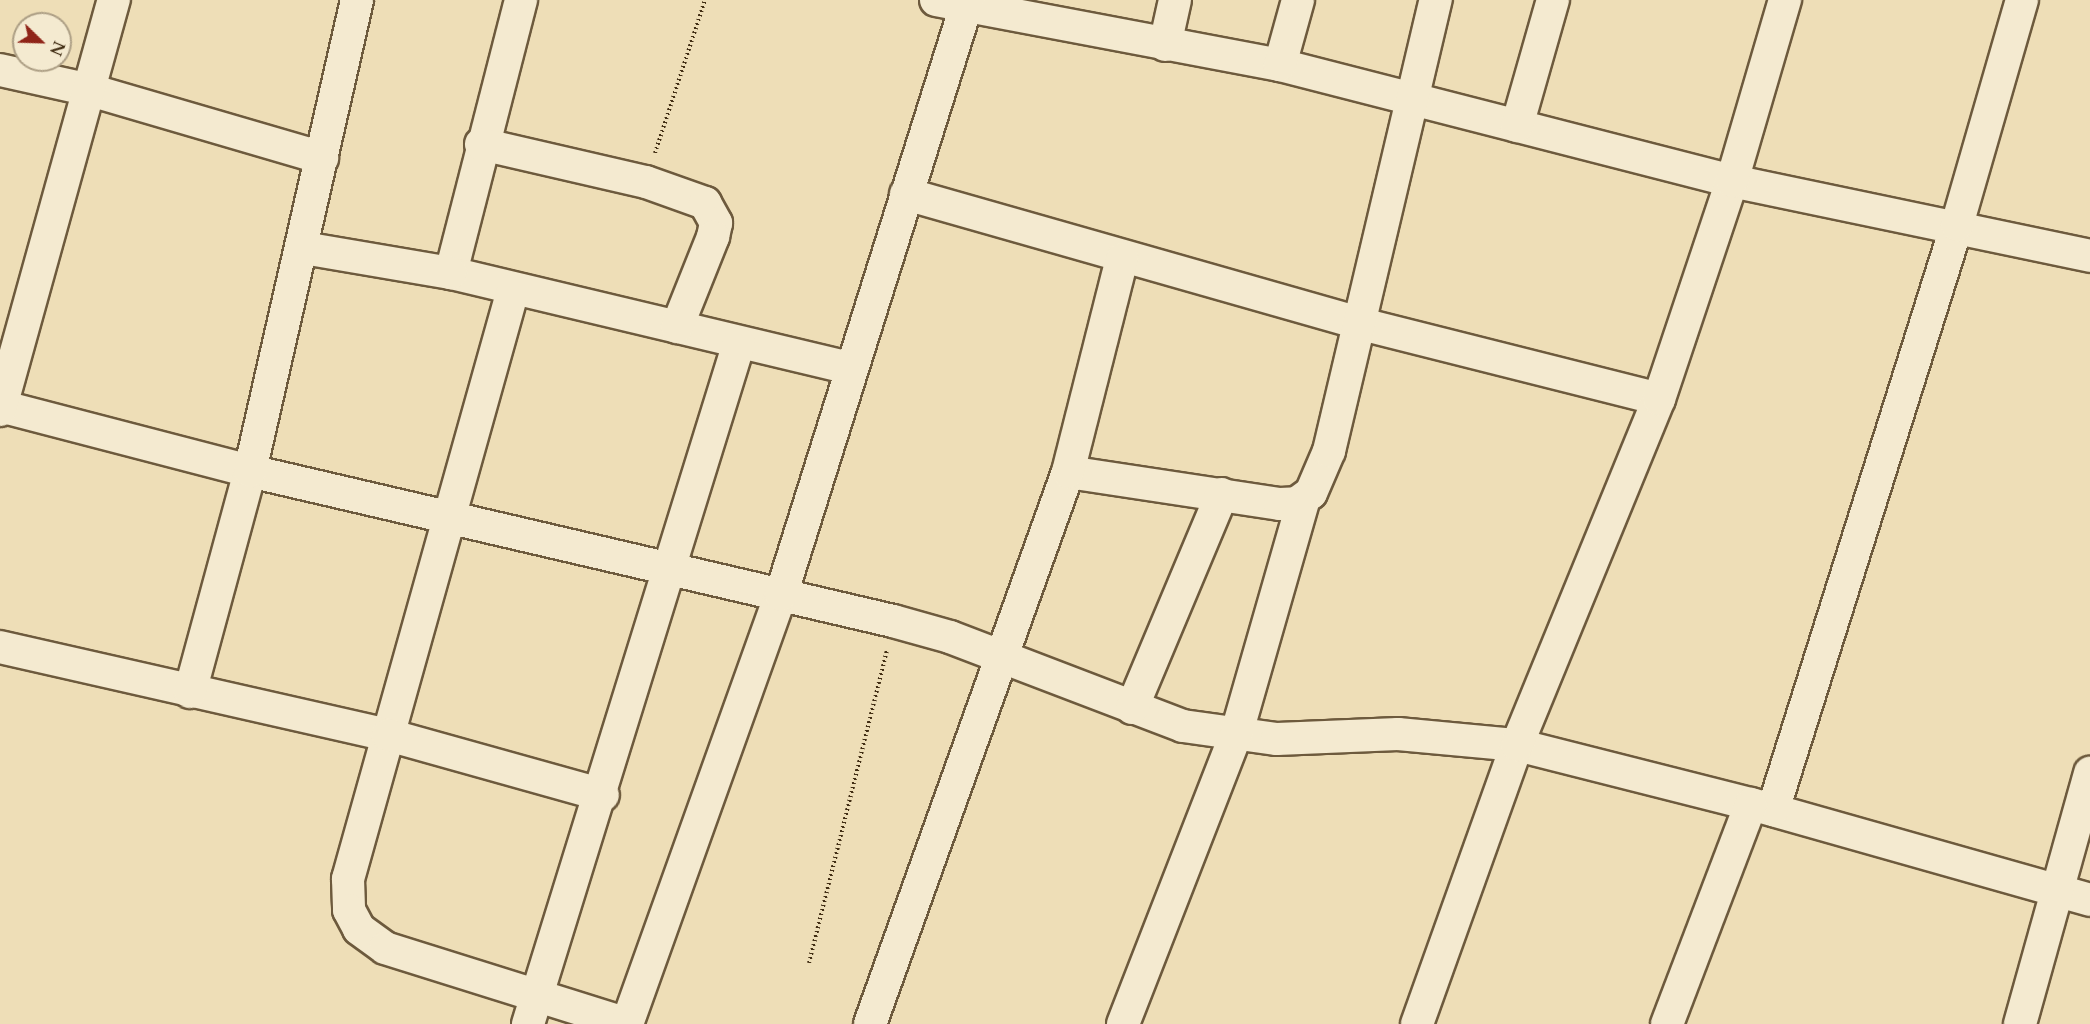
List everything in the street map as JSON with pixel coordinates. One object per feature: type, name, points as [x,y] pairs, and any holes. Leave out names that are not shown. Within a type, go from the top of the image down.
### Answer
[{"type":"street","points":[[114,0],[0,407],[250,471],[666,571],[893,621],[1004,658],[1183,726],[1277,739],[1398,734],[1517,746],[1762,807],[2090,900]]},
{"type":"street","points":[[190,692],[250,471],[303,248],[357,0]]},
{"type":"street","points":[[451,273],[481,144],[521,0]]},
{"type":"street","points":[[936,0],[967,4],[1165,45],[1280,65],[1732,181],[1957,225],[2090,256]]},
{"type":"street","points":[[1165,45],[1175,0]]},
{"type":"street","points":[[1280,65],[1298,0]]},
{"type":"street","points":[[1123,1024],[1237,732],[1304,499],[1316,484],[1329,451],[1361,324],[1436,0]]},
{"type":"street","points":[[1516,126],[1553,0]]},
{"type":"street","points":[[1417,1024],[1517,746],[1659,399],[1732,181],[1785,0]]},
{"type":"street","points":[[1667,1024],[1762,807],[1957,225],[2022,0]]},
{"type":"street","points":[[513,290],[446,518],[348,879],[349,910],[359,929],[385,948],[537,992],[627,1024],[781,595],[849,369],[967,4]]},
{"type":"street","points":[[0,70],[90,90],[322,158]]},
{"type":"street","points":[[481,144],[645,182],[698,199],[712,211],[716,223],[677,327]]},
{"type":"street","points":[[906,194],[1122,259],[1361,324],[1659,399]]},
{"type":"street","points":[[303,248],[451,273],[513,290],[849,369]]},
{"type":"street","points":[[870,1024],[938,826],[1004,658],[1068,472],[1122,259]]},
{"type":"street","points":[[528,1024],[603,795],[666,571],[739,343]]},
{"type":"street","points":[[1068,472],[1280,504],[1304,499]]},
{"type":"street","points":[[1132,708],[1222,494]]},
{"type":"street","points":[[0,646],[190,692],[388,735],[603,795]]},
{"type":"street","points":[[2020,1024],[2054,891],[2090,773]]},
{"type":"path","points":[[645,182],[705,0]]},
{"type":"path","points":[[809,963],[893,621]]}]
